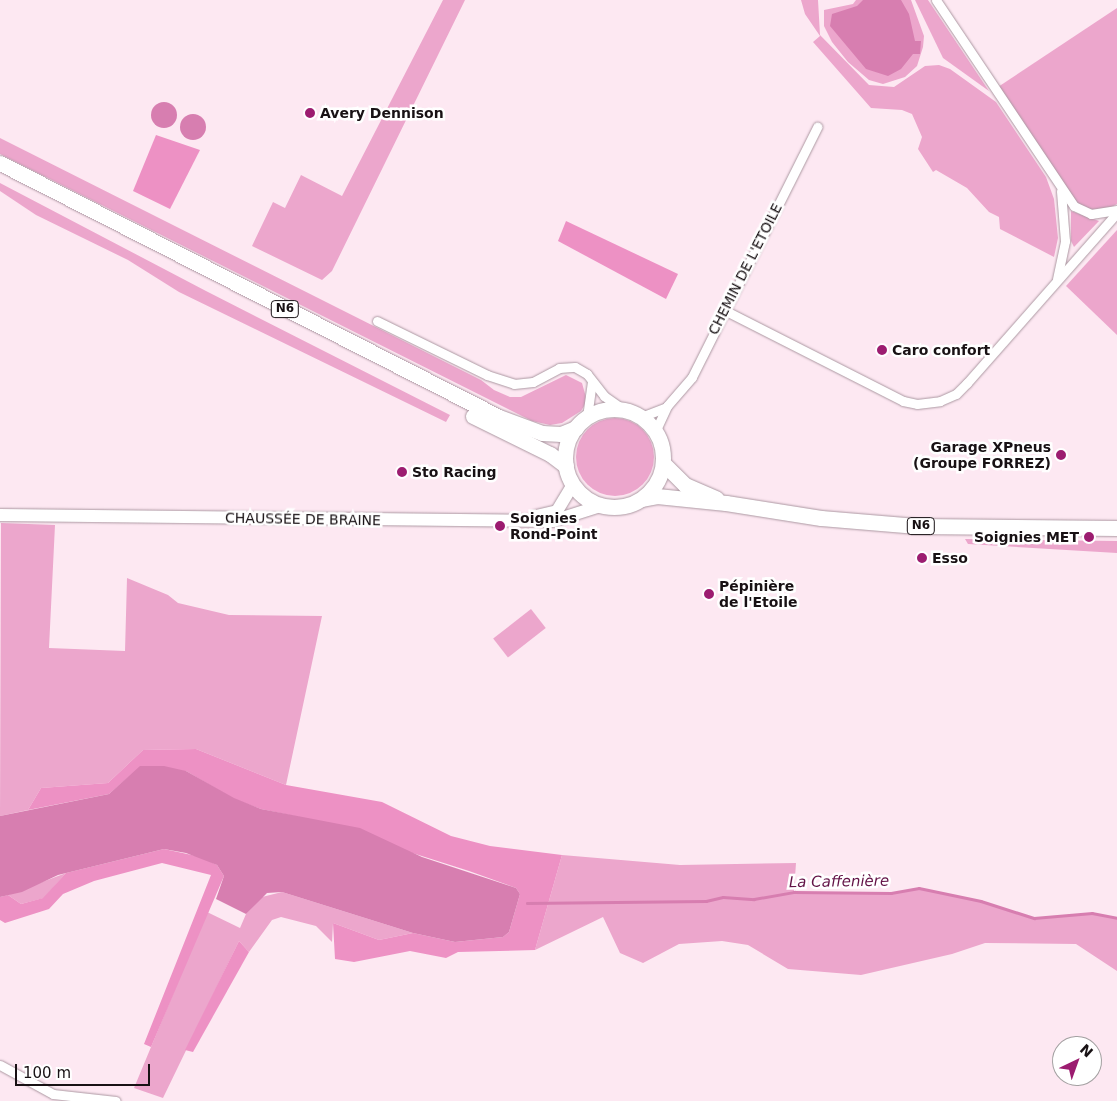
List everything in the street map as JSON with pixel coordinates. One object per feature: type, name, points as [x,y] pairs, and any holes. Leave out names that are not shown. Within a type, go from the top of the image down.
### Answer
[{"type":"main road","name":"N6","points":[[0,163],[508,421],[542,433],[561,434],[576,428]]},
{"type":"main road","name":"N6","points":[[0,174],[550,454],[566,466]]},
{"type":"main road","points":[[602,505],[585,497],[573,484],[566,466],[566,450],[576,428],[587,417],[605,410],[624,410],[641,417],[655,432],[662,447],[663,463],[658,479],[642,499]]},
{"type":"main road","name":"N6","points":[[663,463],[685,484],[726,503]]},
{"type":"main road","name":"N6","points":[[602,505],[621,507],[642,499],[657,496],[726,503],[821,518],[916,526],[1117,528]]},
{"type":"street","points":[[936,0],[1060,188],[1074,206],[1085,212],[1097,214],[1117,212]]},
{"type":"street","name":"CHEMIN DE L'ETOILE","points":[[655,432],[667,406],[692,378],[724,310],[817,127]]},
{"type":"street","points":[[1056,282],[1065,241],[1065,216],[1060,188]]},
{"type":"street","points":[[724,310],[903,401],[929,403],[949,397],[961,389],[1117,212]]},
{"type":"street","points":[[378,321],[501,381],[523,384],[569,366],[580,370],[604,396],[624,410]]},
{"type":"street","points":[[587,417],[592,399],[592,381]]},
{"type":"street","name":"CHEMIN DE L'ETOILE","points":[[641,417],[667,406]]},
{"type":"street","name":"CHAUSSÉE DE BRAINE","points":[[0,508],[535,517],[557,510],[573,484]]},
{"type":"street","name":"CHAUSSÉE DE BRAINE","points":[[0,514],[553,521],[602,505]]},
{"type":"street","points":[[0,1064],[50,1097],[116,1101]]},
{"type":"shaded area","points":[[443,0],[465,0],[332,271],[322,280],[252,246],[273,202],[285,208],[301,175],[342,196]]},
{"type":"shaded area","points":[[801,0],[818,0],[820,35],[869,85],[894,87],[925,66],[939,65],[950,69],[996,102],[1046,177],[1054,199],[1058,238],[1054,257],[1000,229],[999,217],[989,212],[967,188],[936,170],[933,172],[918,149],[922,137],[912,114],[902,110],[871,108],[813,42],[820,36],[805,14]]},
{"type":"shaded area","points":[[856,0],[911,0],[924,36],[923,47],[917,66],[905,77],[883,84],[869,80],[848,62],[832,42],[824,26],[824,10],[853,4]]},
{"type":"shaded area","points":[[863,0],[901,0],[909,14],[915,41],[921,41],[920,54],[913,54],[901,69],[888,76],[866,69],[830,26],[832,14],[857,6]]},
{"type":"shaded area","points":[[915,0],[928,0],[989,91],[943,58]]},
{"type":"shaded area","points":[[1117,8],[1117,204],[1110,208],[1090,210],[1078,204],[998,87]]},
{"type":"shaded area","points":[[164,102],[173,106],[177,115],[173,124],[164,128],[155,124],[151,115],[155,106]]},
{"type":"shaded area","points":[[193,114],[203,117],[206,127],[203,137],[193,140],[183,137],[180,127],[183,117]]},
{"type":"shaded area","points":[[156,135],[200,150],[170,209],[133,191]]},
{"type":"shaded area","points":[[0,138],[481,380],[494,390],[510,397],[521,397],[566,375],[582,383],[587,401],[581,411],[562,423],[550,425],[532,421],[0,154]]},
{"type":"shaded area","points":[[0,183],[206,291],[450,415],[446,422],[179,292],[128,260],[36,215],[0,191]]},
{"type":"shaded area","points":[[1071,211],[1099,221],[1074,247],[1071,241]]},
{"type":"shaded area","points":[[566,221],[678,274],[666,299],[558,241]]},
{"type":"shaded area","points":[[1117,230],[1117,335],[1066,286]]},
{"type":"shaded area","points":[[615,418],[630,421],[643,429],[651,442],[654,457],[651,472],[643,485],[630,493],[615,496],[600,493],[587,485],[579,472],[576,457],[579,442],[587,429],[600,421]]},
{"type":"shaded area","points":[[1,523],[55,525],[49,648],[125,651],[127,578],[168,595],[178,603],[229,615],[322,616],[286,785],[196,749],[143,750],[108,783],[41,788],[28,810],[0,816]]},
{"type":"shaded area","points":[[965,539],[1117,541],[1117,553],[968,544]]},
{"type":"shaded area","points":[[531,609],[546,628],[508,657],[493,639]]},
{"type":"shaded area","points":[[196,749],[286,785],[382,802],[451,836],[490,846],[562,855],[535,950],[458,952],[446,958],[410,951],[354,962],[335,959],[333,923],[379,940],[413,933],[455,942],[503,937],[509,932],[520,894],[516,888],[469,871],[299,817],[261,809],[234,799],[186,771],[133,773],[109,794],[28,810],[41,788],[108,783],[143,750]]},
{"type":"shaded area","points":[[140,766],[164,766],[186,771],[234,798],[261,809],[360,828],[422,857],[516,888],[520,894],[509,932],[503,937],[455,942],[413,933],[282,892],[267,893],[246,914],[216,899],[224,876],[217,865],[186,853],[164,849],[58,875],[22,892],[0,897],[0,816],[109,794]]},
{"type":"shaded area","points":[[164,849],[201,857],[217,865],[224,876],[151,1047],[144,1044],[211,875],[162,863],[94,881],[63,894],[49,909],[5,923],[0,920],[0,897],[8,895],[21,904],[43,898],[66,873]]},
{"type":"shaded area","points":[[562,855],[680,865],[796,863],[794,892],[891,893],[919,888],[981,901],[1034,918],[1092,913],[1117,918],[1117,971],[1076,944],[985,943],[952,954],[861,975],[788,969],[748,945],[722,941],[679,944],[643,963],[620,953],[603,917],[535,950]]},
{"type":"shaded area","points":[[66,873],[44,898],[21,904],[8,895]]},
{"type":"shaded area","points":[[282,892],[413,933],[379,940],[333,923],[332,942],[316,926],[281,917],[272,920],[249,952],[239,941],[163,1098],[134,1088],[207,912],[240,928],[246,914],[262,897]]},
{"type":"shaded area","points":[[239,941],[249,952],[193,1052],[185,1050]]},
{"type":"waterway","name":"La Caffenière","points":[[527,903],[706,901],[723,897],[754,899],[794,892],[891,893],[919,888],[981,901],[1034,918],[1092,913],[1117,918]]},
{"type":"place","name":"Avery Dennison","points":[[310,113]]},
{"type":"place","name":"Caro confort","points":[[882,350]]},
{"type":"place","name":"Garage XPneus (Groupe FORREZ)","points":[[1061,455]]},
{"type":"place","name":"Sto Racing","points":[[402,472]]},
{"type":"place","name":"Soignies Rond-Point","points":[[500,526]]},
{"type":"place","name":"Soignies MET","points":[[1089,537]]},
{"type":"place","name":"Esso","points":[[922,558]]},
{"type":"place","name":"Pépinière de l'Etoile","points":[[709,594]]}]
